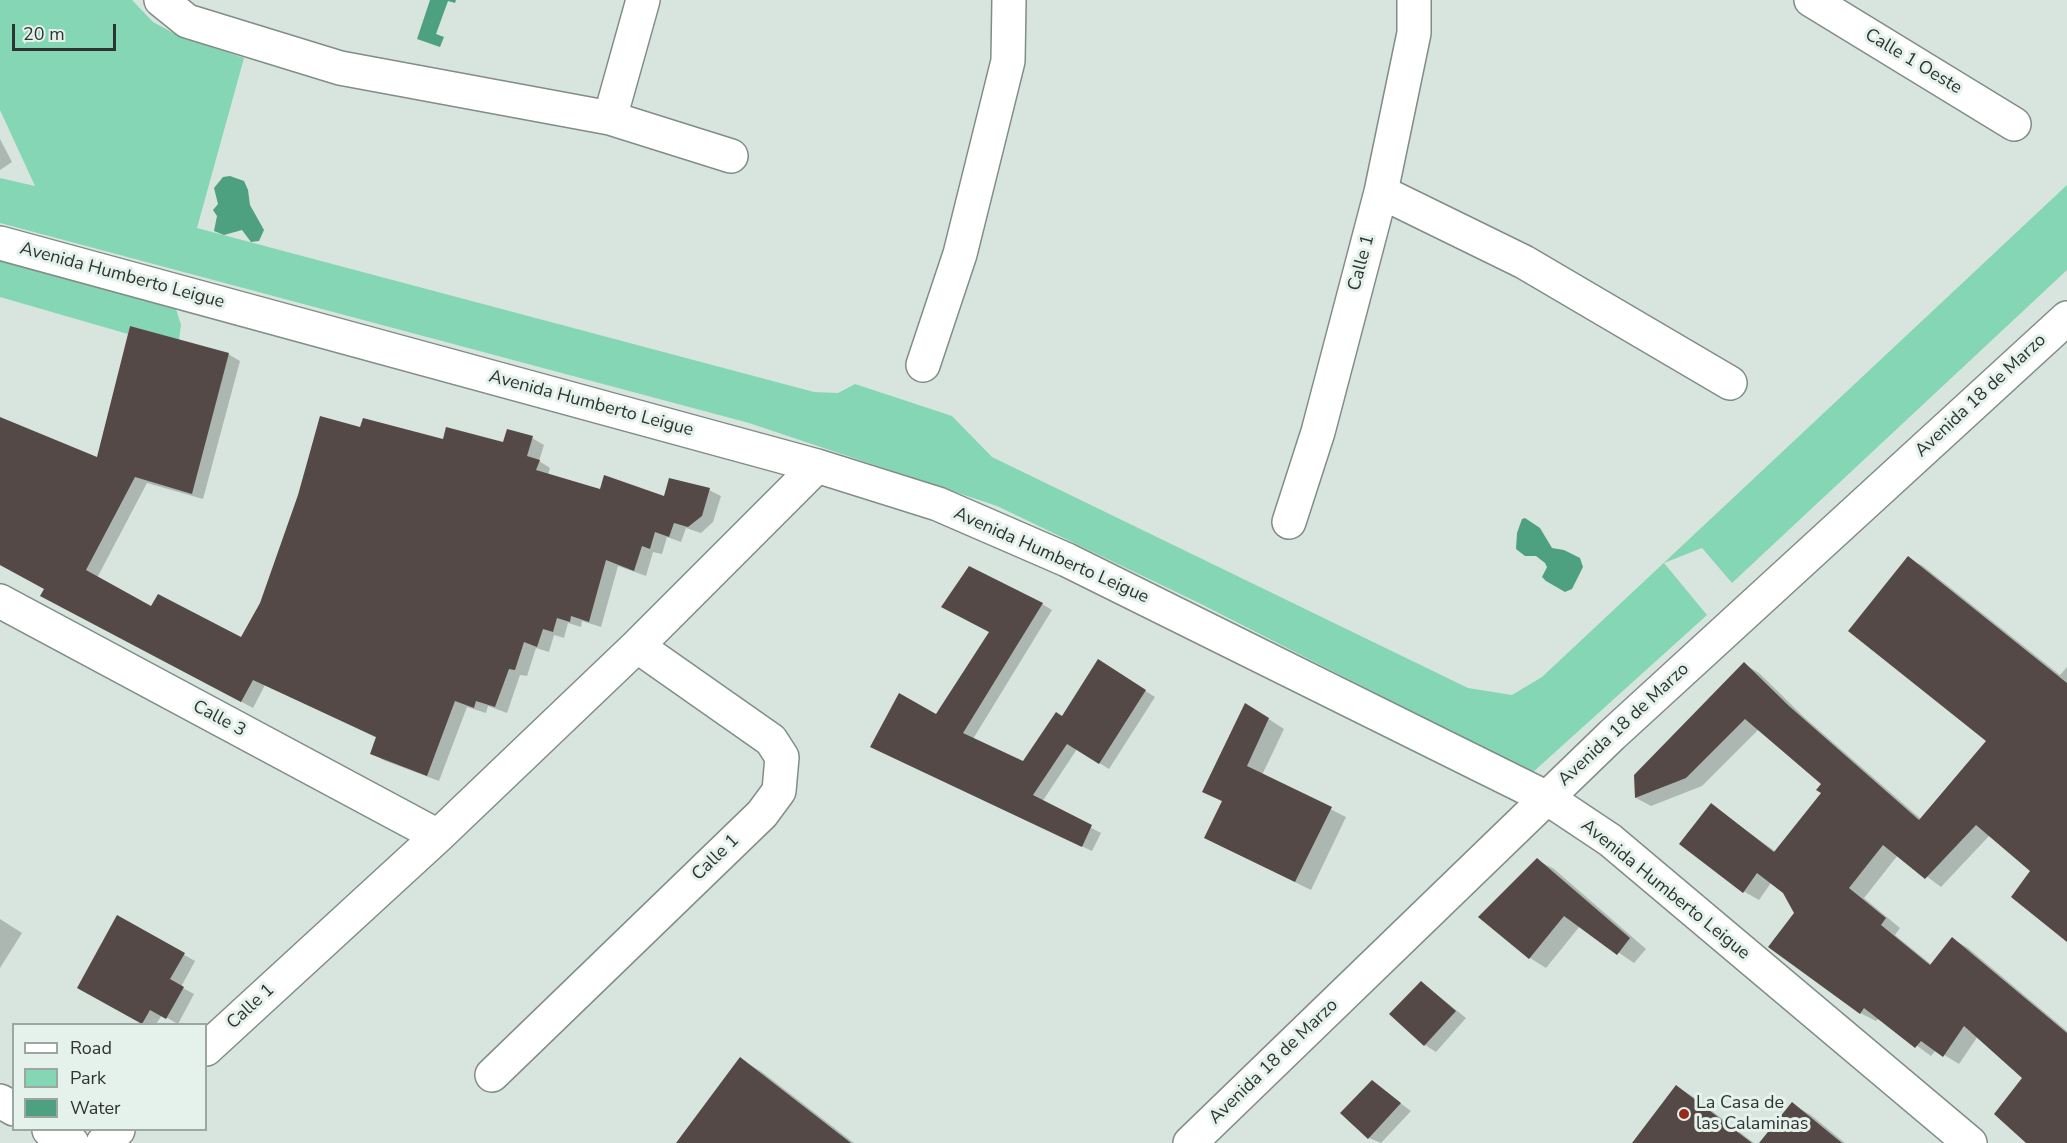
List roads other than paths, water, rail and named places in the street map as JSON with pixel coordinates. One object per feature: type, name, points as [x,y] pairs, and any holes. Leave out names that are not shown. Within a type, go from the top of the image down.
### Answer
[{"type":"street","points":[[161,0],[186,21],[340,68],[610,118],[731,156]]},
{"type":"street","points":[[610,118],[643,0]]},
{"type":"street","points":[[923,366],[960,254],[1008,61],[1009,0]]},
{"type":"street","name":"Calle 1","points":[[1289,522],[1318,432],[1381,192],[1414,33],[1414,0]]},
{"type":"street","name":"Calle 1 Oeste","points":[[1811,0],[2014,124]]},
{"type":"street","points":[[1381,192],[1524,262],[1730,383]]},
{"type":"street","name":"Avenida Humberto Leigue","points":[[0,243],[818,466],[938,504],[1067,560],[1547,798],[1610,840],[1970,1143]]},
{"type":"street","name":"Avenida 18 de Marzo","points":[[1190,1143],[1547,798],[2067,318]]},
{"type":"street","name":"Calle 1","points":[[207,1048],[438,836],[637,646],[818,466]]},
{"type":"street","name":"Calle 3","points":[[0,601],[438,836]]},
{"type":"street","name":"Calle 1","points":[[492,1075],[762,814],[779,791],[782,757],[771,740],[637,646]]},
{"type":"street","points":[[51,1131],[72,1143]]},
{"type":"street","points":[[103,1143],[117,1131]]},
{"type":"water","points":[[430,0],[456,0],[455,3],[448,1],[436,34],[444,37],[440,47],[417,39]]},
{"type":"water","points":[[230,176],[244,181],[250,205],[264,230],[259,241],[251,242],[242,230],[224,235],[214,231],[217,216],[213,210],[218,204],[214,188],[223,177]]},
{"type":"water","points":[[1525,518],[1540,528],[1552,548],[1564,550],[1580,558],[1583,567],[1572,589],[1565,592],[1546,581],[1542,577],[1547,567],[1545,563],[1536,556],[1525,556],[1516,549],[1517,533],[1522,519]]},
{"type":"place","name":"La Casa de las Calaminas","points":[[1684,1114]]}]
